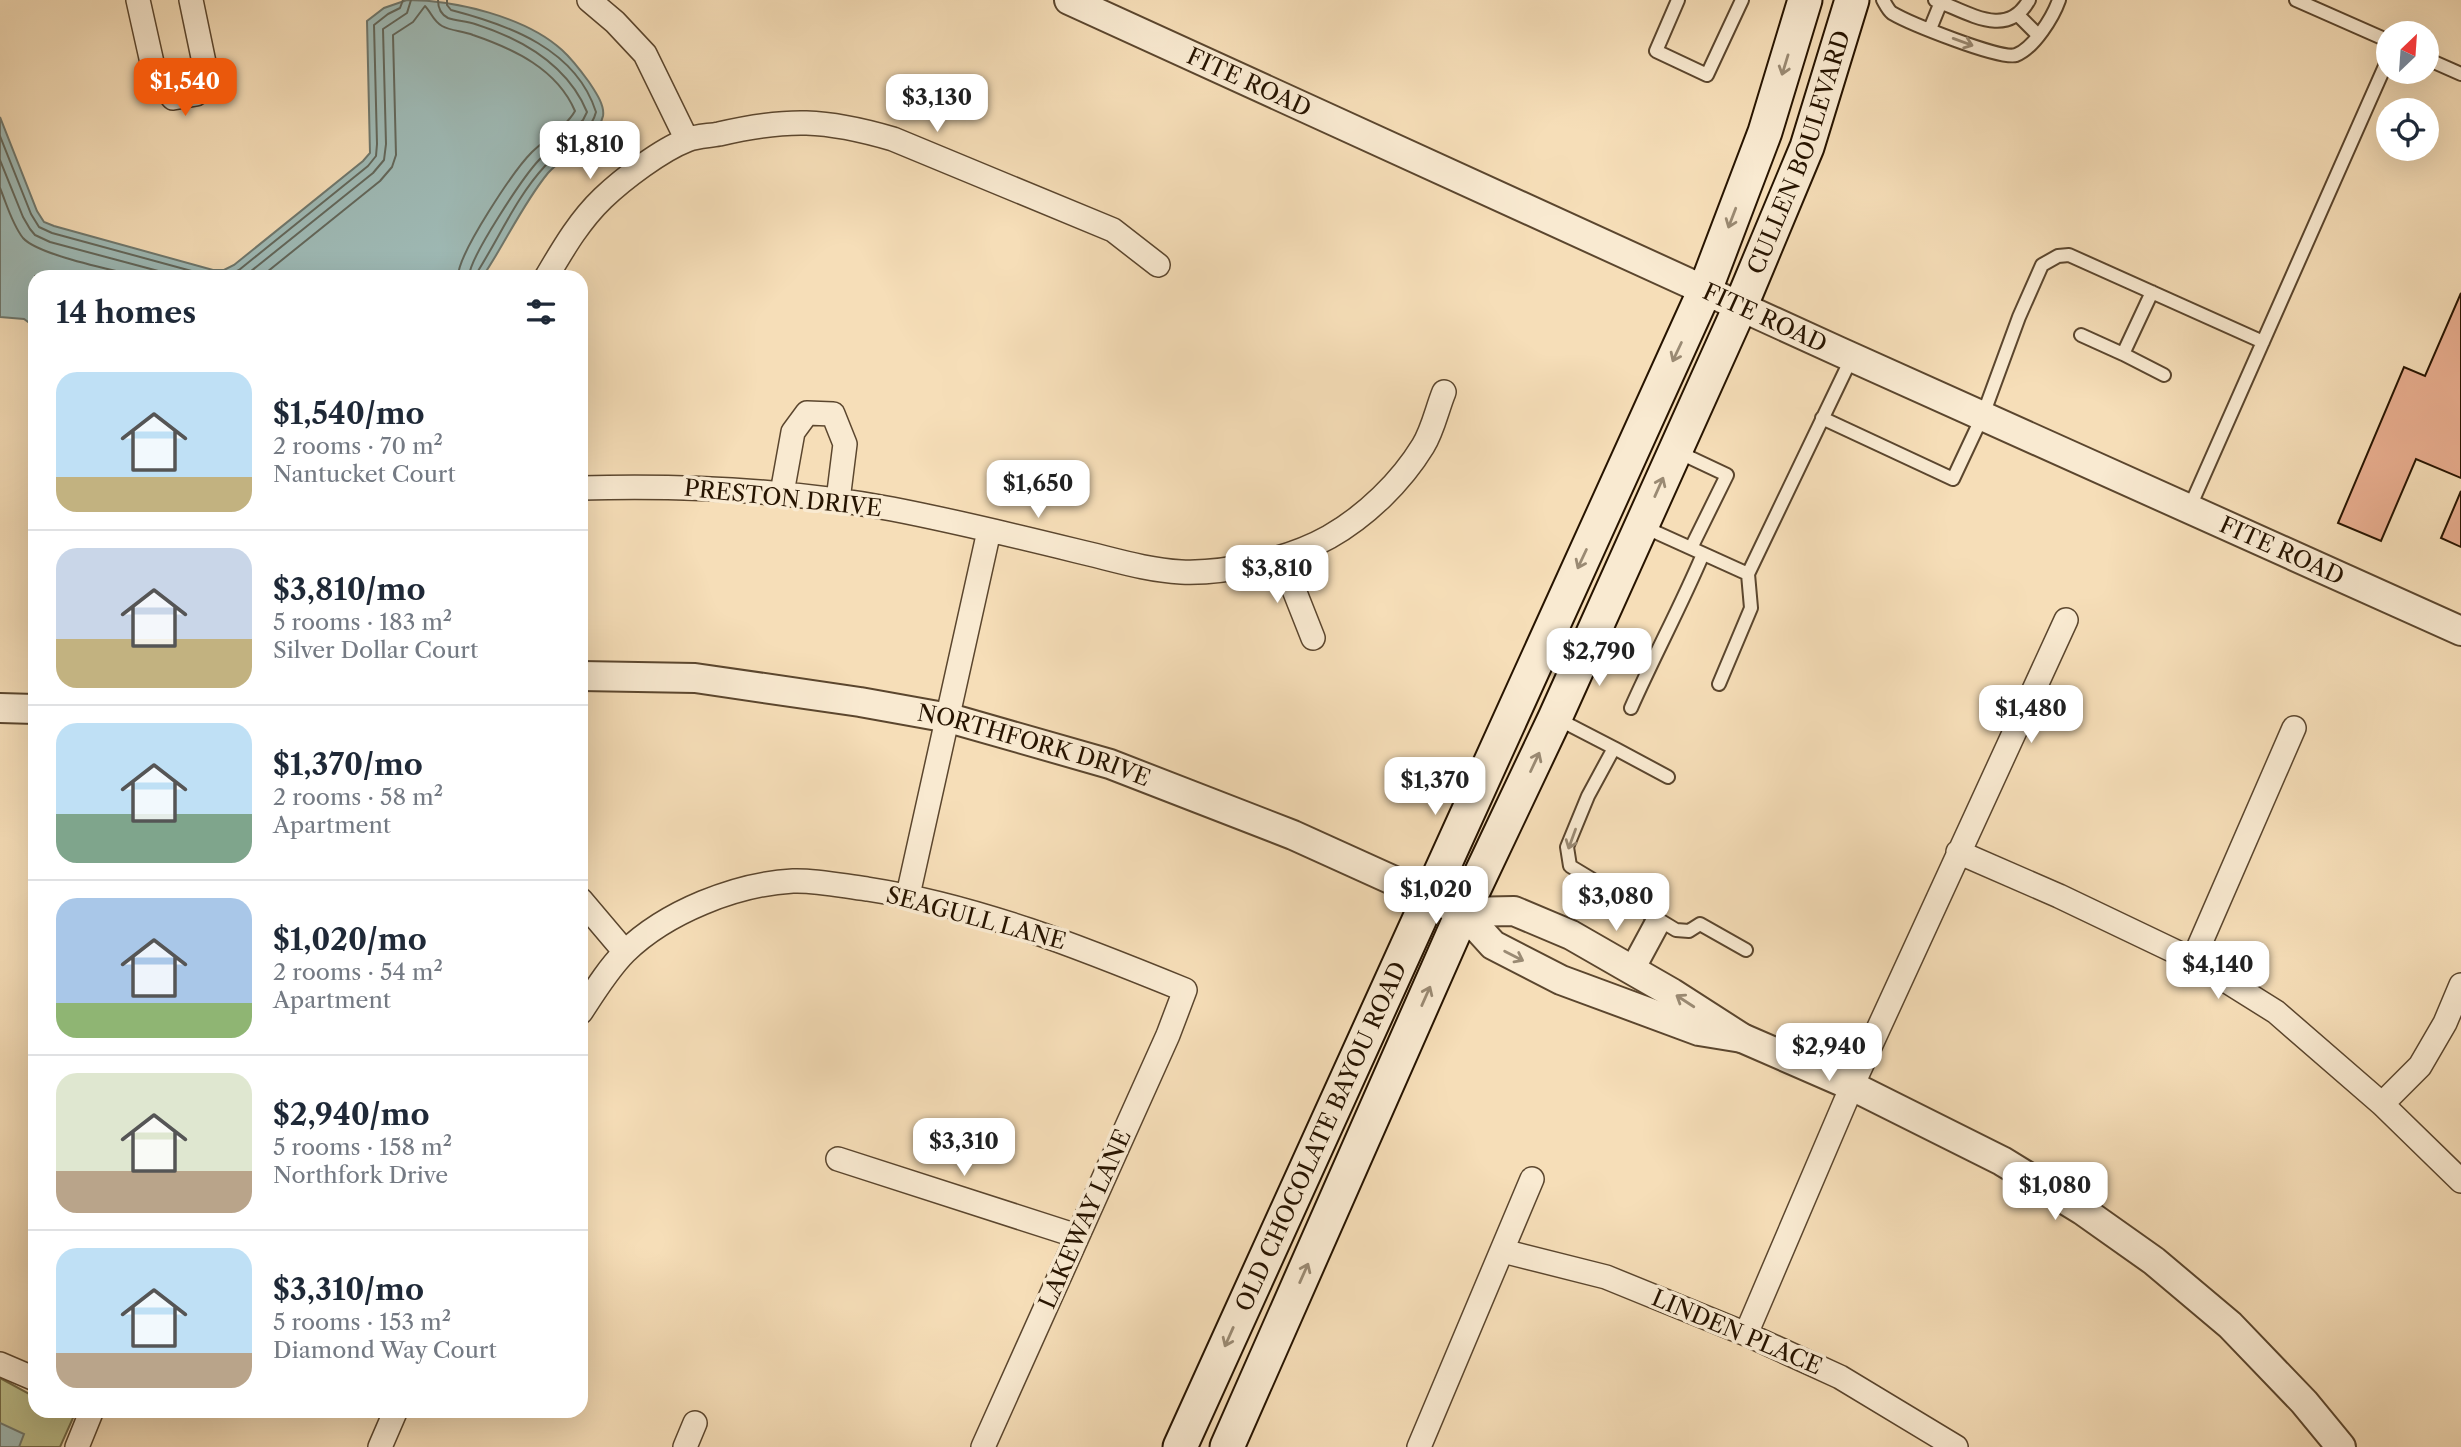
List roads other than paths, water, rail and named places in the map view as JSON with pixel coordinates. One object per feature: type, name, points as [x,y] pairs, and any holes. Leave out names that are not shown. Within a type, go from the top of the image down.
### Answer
[{"type":"main road","name":"CULLEN BOULEVARD","points":[[1705,290],[1765,132],[1805,0]]},
{"type":"main road","name":"CULLEN BOULEVARD","points":[[1741,305],[1807,147],[1852,0]]},
{"type":"main road","name":"OLD CHOCOLATE BAYOU ROAD","points":[[1180,1447],[1705,290]]},
{"type":"main road","name":"OLD CHOCOLATE BAYOU ROAD","points":[[1227,1447],[1463,912],[1555,718],[1741,305]]},
{"type":"street","points":[[138,0],[155,76],[173,98],[196,94],[206,72],[191,0]]},
{"type":"street","points":[[589,0],[615,22],[645,54],[687,140]]},
{"type":"street","name":"FITE ROAD","points":[[1069,0],[2461,631]]},
{"type":"street","points":[[551,270],[573,233],[603,198],[643,166],[687,140],[755,125],[792,122],[857,128],[893,139],[1113,230],[1157,265]]},
{"type":"street","name":"PRESTON DRIVE","points":[[588,488],[667,486],[782,493],[893,509],[1134,566],[1182,572],[1232,568],[1282,557],[1329,537],[1361,514],[1398,481],[1424,444],[1444,392]]},
{"type":"street","points":[[782,493],[793,432],[807,412],[833,414],[845,443],[838,500]]},
{"type":"street","points":[[908,895],[989,531]]},
{"type":"street","points":[[1282,557],[1313,638]]},
{"type":"street","points":[[1746,1334],[1852,1086],[2066,620]]},
{"type":"street","name":"NORTHFORK DRIVE","points":[[588,676],[695,678],[789,690],[949,718],[1027,738],[1135,773],[1293,835],[1429,896],[1463,912],[1493,945],[1561,980],[1699,1031],[1742,1038]]},
{"type":"street","points":[[0,708],[28,709]]},
{"type":"street","points":[[2193,960],[2294,728]]},
{"type":"street","points":[[1958,852],[2059,896],[2193,960],[2276,1012],[2382,1104],[2461,1181]]},
{"type":"street","name":"SEAGULL LANE","points":[[588,1002],[625,952],[680,912],[718,897],[793,881],[908,895],[1026,928],[1082,947],[1185,990]]},
{"type":"street","points":[[588,908],[625,952]]},
{"type":"street","name":"NORTHFORK DRIVE","points":[[1463,912],[1514,911],[1571,935],[1742,1038],[1852,1086],[2002,1161],[2081,1210],[2154,1261],[2265,1359],[2341,1447]]},
{"type":"street","points":[[2382,1104],[2420,1066],[2445,1023],[2461,985]]},
{"type":"street","name":"LAKEWAY LANE","points":[[983,1447],[1168,1035],[1185,990]]},
{"type":"street","points":[[838,1159],[1077,1236]]},
{"type":"street","points":[[1419,1447],[1532,1180]]},
{"type":"street","name":"LINDEN PLACE","points":[[1503,1251],[1606,1277],[1746,1334],[1840,1377],[1956,1447]]},
{"type":"street","points":[[0,1364],[28,1376]]},
{"type":"street","points":[[77,1447],[89,1418]]},
{"type":"street","points":[[380,1447],[393,1418]]},
{"type":"street","points":[[685,1447],[695,1423]]},
{"type":"lane","points":[[1678,0],[1656,51],[1707,75],[1742,0]]},
{"type":"lane","points":[[1883,0],[1889,12],[1999,55],[2015,55],[2034,41],[2054,14],[2059,0]]},
{"type":"lane","points":[[1930,29],[1938,1],[1995,23],[2010,20],[2023,12],[2029,0]]},
{"type":"lane","points":[[2296,0],[2376,35]]},
{"type":"lane","points":[[2018,15],[2038,35]]},
{"type":"lane","points":[[2440,64],[2461,74]]},
{"type":"lane","points":[[2189,509],[2377,84]]},
{"type":"lane","points":[[1822,418],[1953,479],[1983,415],[2019,317],[2042,265],[2057,256],[2069,255],[2263,342]]},
{"type":"lane","points":[[2123,354],[2152,292]]},
{"type":"lane","points":[[2081,335],[2164,375]]},
{"type":"lane","points":[[1718,684],[1751,608],[1748,574],[1852,357]]},
{"type":"lane","points":[[1631,708],[1661,641],[1688,592],[1697,551],[1727,475],[1675,451]]},
{"type":"lane","points":[[1642,526],[1748,574]]},
{"type":"lane","points":[[1555,718],[1668,777]]},
{"type":"lane","points":[[1614,748],[1588,796],[1567,847],[1570,866],[1676,930],[1689,932],[1700,924],[1746,950]]},
{"type":"lane","points":[[1632,970],[1659,920]]},
{"type":"water","points":[[407,0],[446,3],[489,13],[529,28],[562,50],[580,69],[599,98],[603,116],[600,125],[587,140],[548,173],[487,270],[224,270],[234,265],[370,153],[367,21],[384,8]]},
{"type":"water","points":[[0,117],[37,211],[44,222],[213,270],[28,270],[28,322],[24,319],[0,317]]},
{"type":"water","points":[[0,1423],[24,1434],[19,1447],[0,1447]]}]
